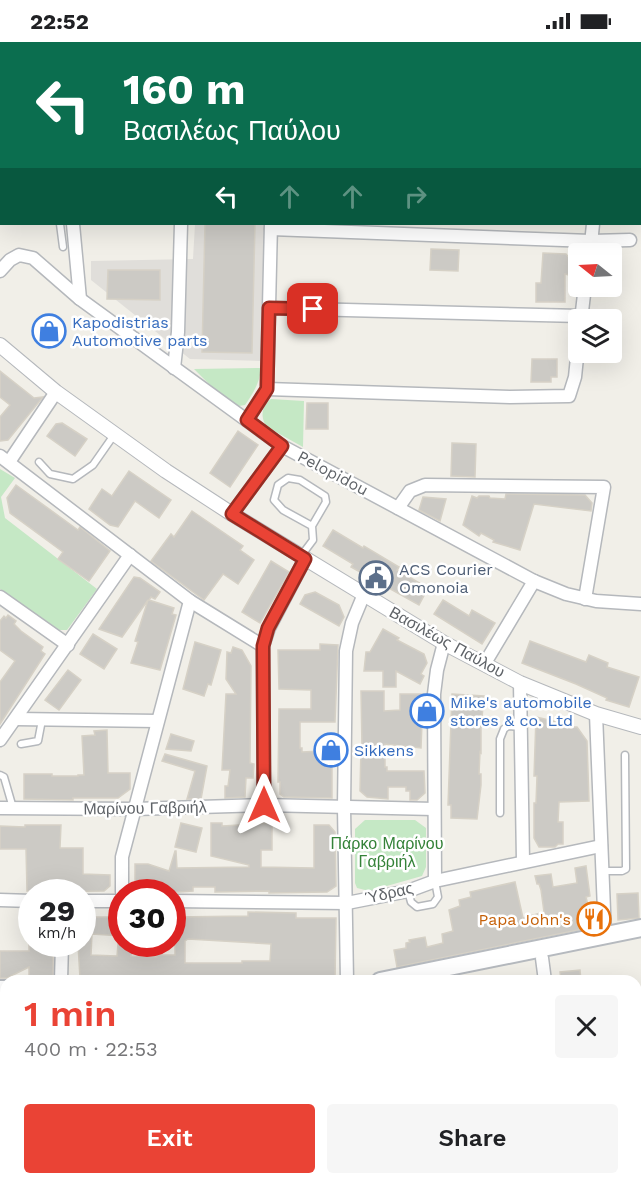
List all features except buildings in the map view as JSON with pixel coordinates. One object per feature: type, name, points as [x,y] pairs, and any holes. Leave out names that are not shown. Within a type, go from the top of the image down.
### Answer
[{"type":"main road","points":[[409,975],[641,928]]},
{"type":"main road","points":[[454,975],[641,940]]},
{"type":"street","points":[[73,225],[80,299]]},
{"type":"street","points":[[174,368],[178,332],[181,225]]},
{"type":"street","points":[[591,243],[593,225]]},
{"type":"street","points":[[247,420],[267,389],[271,226],[568,246]]},
{"type":"street","points":[[615,243],[630,240]]},
{"type":"street","name":"Pelopidou","points":[[0,272],[9,260],[19,255],[33,258],[80,299],[282,446],[534,581],[585,599],[641,604]]},
{"type":"street","points":[[269,308],[568,318]]},
{"type":"street","name":"Βασιλέως Παύλου","points":[[0,345],[56,392],[166,471],[303,558],[444,642],[520,683],[596,714],[641,728]]},
{"type":"street","points":[[267,389],[510,398],[569,396],[576,363]]},
{"type":"street","points":[[56,392],[4,459],[190,601],[263,646]]},
{"type":"street","points":[[232,514],[282,446]]},
{"type":"street","points":[[398,508],[410,492],[425,485],[604,487],[585,599]]},
{"type":"street","points":[[0,740],[130,555]]},
{"type":"street","points":[[264,805],[263,646],[268,628],[303,558]]},
{"type":"street","points":[[485,663],[534,581]]},
{"type":"street","points":[[347,975],[346,651],[352,623],[364,594]]},
{"type":"street","points":[[0,598],[68,645]]},
{"type":"street","points":[[122,879],[122,857],[190,601]]},
{"type":"street","points":[[435,881],[434,694],[444,642]]},
{"type":"street","points":[[520,683],[522,861]]},
{"type":"street","points":[[596,714],[604,935]]},
{"type":"street","points":[[16,719],[157,721]]},
{"type":"street","name":"Μαρίνου Γαβριήλ","points":[[0,808],[135,809],[264,805],[434,809]]},
{"type":"street","name":"Ύδρας","points":[[186,901],[347,903],[408,891],[435,881],[522,861],[601,846]]},
{"type":"street","points":[[0,900],[18,901]]},
{"type":"street","points":[[61,975],[62,957]]},
{"type":"street","points":[[542,958],[544,975]]},
{"type":"lane","points":[[60,225],[63,248]]},
{"type":"lane","points":[[39,462],[50,474],[73,479],[93,465],[114,434]]},
{"type":"lane","points":[[303,558],[313,540],[312,526],[326,502],[326,496],[300,480],[288,478],[278,485],[274,500],[283,510],[312,526]]},
{"type":"lane","points":[[21,744],[38,741],[42,720]]},
{"type":"lane","points":[[500,813],[500,739],[504,729],[508,726],[520,727]]},
{"type":"lane","points":[[602,872],[626,869],[625,755]]},
{"type":"lane","points":[[0,775],[4,777],[13,808]]},
{"type":"lane","points":[[408,891],[411,902],[417,907],[433,904],[438,897],[435,881]]},
{"type":"shaded area","points":[[195,225],[265,225],[261,361],[190,359],[91,280],[91,261],[193,259]]},
{"type":"green space","points":[[261,368],[253,392],[245,405],[239,406],[213,388],[194,369]]},
{"type":"green space","points":[[271,399],[304,401],[303,447],[267,427],[263,420],[263,412],[265,405]]},
{"type":"green space","points":[[0,469],[15,478],[1,497],[5,518],[97,589],[67,630],[59,630],[0,589]]},
{"type":"green space","name":"Πάρκο Μαρίνου Γαβριήλ","points":[[365,820],[415,820],[426,828],[426,867],[422,876],[369,891],[357,888],[355,883],[355,829]]},
{"type":"place","name":"Kapodistrias Automotive parts","points":[[49,331]]},
{"type":"place","name":"ACS Courier Omonoia","points":[[376,578]]},
{"type":"place","name":"Mike's automobile stores & co. Ltd","points":[[427,711]]},
{"type":"place","name":"Sikkens","points":[[331,750]]},
{"type":"place","name":"Papa John's","points":[[594,919]]},
{"type":"route","points":[[264,805],[263,646],[268,628],[305,559],[232,514],[282,446],[247,420],[267,389],[269,308],[313,309]]}]
